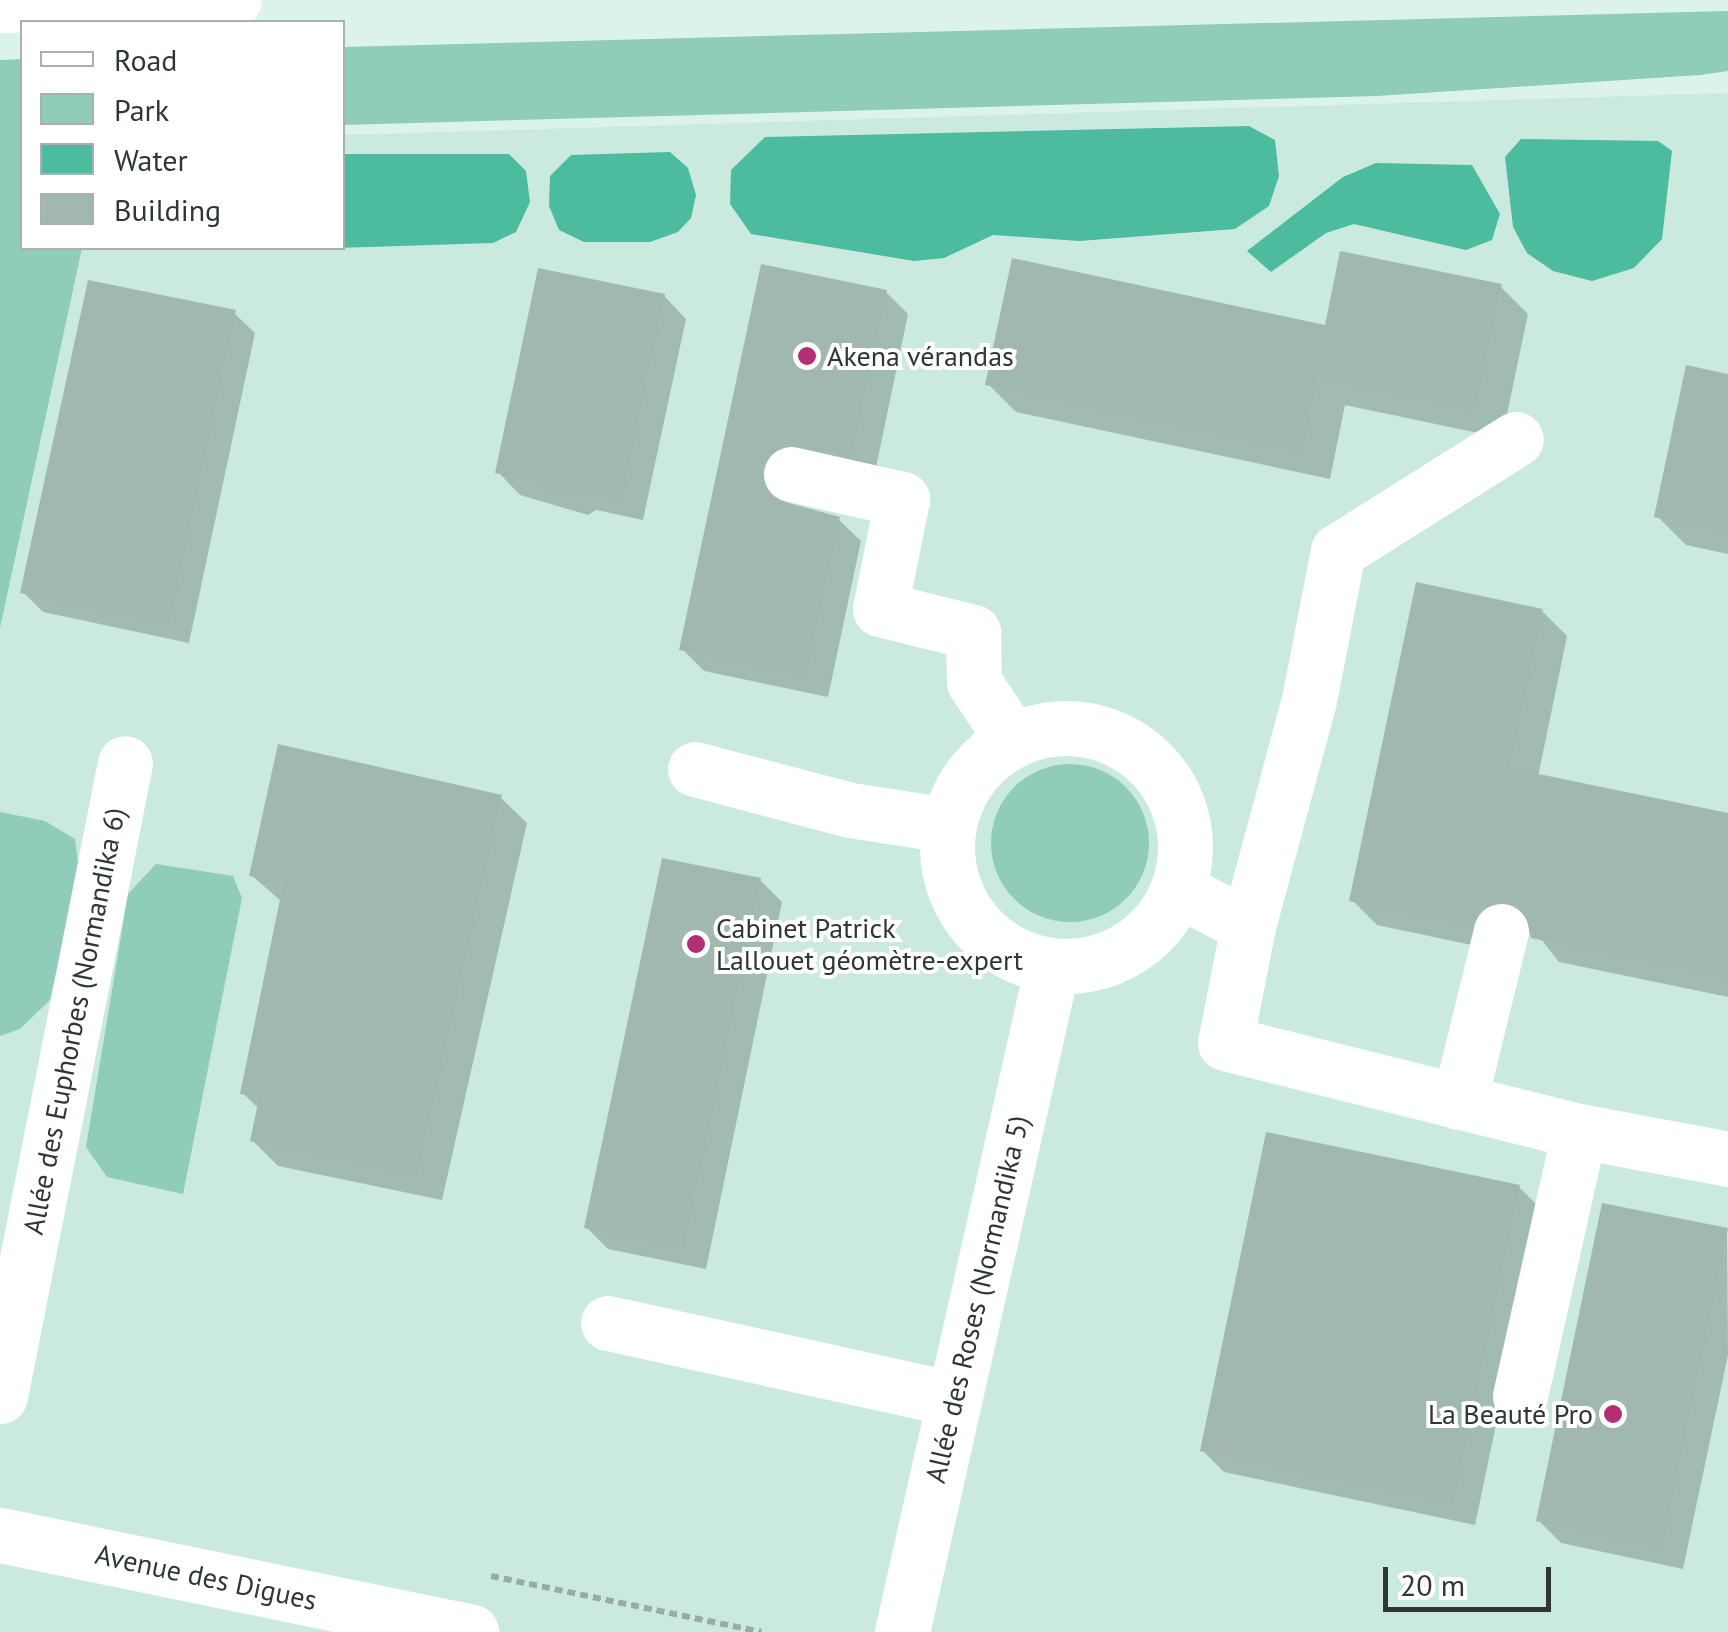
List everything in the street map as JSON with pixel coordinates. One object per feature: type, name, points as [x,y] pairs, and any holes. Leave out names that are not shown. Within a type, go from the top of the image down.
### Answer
[{"type":"main road","points":[[0,6],[234,0]]},
{"type":"main road","points":[[1516,439],[1338,551],[1309,700],[1248,926],[1224,1043],[1579,1131],[1728,1159]]},
{"type":"main road","points":[[791,474],[902,499],[880,609],[973,632],[974,682],[1012,739]]},
{"type":"main road","points":[[1051,728],[1092,729],[1130,745],[1161,772],[1180,809],[1186,850],[1178,890],[1159,924],[1129,949],[1092,964],[1052,966],[1015,956],[982,933],[959,902],[947,864],[948,825],[971,775],[1012,739],[1051,728]]},
{"type":"main road","name":"Allée des Euphorbes (Normandika 6)","points":[[0,1396],[125,763]]},
{"type":"main road","points":[[695,769],[850,810],[948,825]]},
{"type":"main road","points":[[1178,890],[1248,926]]},
{"type":"main road","points":[[1459,1102],[1500,931]]},
{"type":"main road","name":"Allée des Roses (Normandika 5)","points":[[902,1632],[1052,966]]},
{"type":"main road","points":[[1520,1396],[1579,1131]]},
{"type":"main road","points":[[608,1322],[954,1400]]},
{"type":"main road","name":"Avenue des Digues","points":[[0,1535],[471,1632]]},
{"type":"shaded area","points":[[1728,93],[1728,1632],[0,1632],[0,146],[20,250],[345,250],[345,135]]},
{"type":"green space","points":[[1728,11],[1728,71],[1700,75],[1377,96],[345,125],[345,47]]},
{"type":"green space","points":[[20,59],[20,250],[82,250],[0,628],[0,60]]},
{"type":"green space","points":[[1070,764],[1100,770],[1126,787],[1143,813],[1149,843],[1143,873],[1126,899],[1100,916],[1070,922],[1040,916],[1014,899],[997,873],[991,843],[997,813],[1014,787],[1040,770]]},
{"type":"green space","points":[[0,812],[45,821],[75,839],[79,871],[50,1000],[20,1029],[0,1036]]},
{"type":"green space","points":[[156,864],[233,876],[242,898],[183,1194],[107,1177],[86,1147],[128,894]]},
{"type":"water","points":[[1249,126],[1275,140],[1279,176],[1269,206],[1235,229],[1079,241],[993,235],[944,258],[914,261],[751,234],[730,204],[731,170],[765,137]]},
{"type":"water","points":[[1521,139],[1658,141],[1672,151],[1662,239],[1634,268],[1592,281],[1553,271],[1527,253],[1513,227],[1505,157]]},
{"type":"water","points":[[670,152],[688,168],[696,195],[691,218],[678,232],[650,242],[584,242],[559,230],[549,206],[550,176],[571,155]]},
{"type":"water","points":[[345,154],[509,154],[526,171],[530,202],[516,232],[493,243],[345,248]]},
{"type":"water","points":[[1376,163],[1472,165],[1500,214],[1492,240],[1466,250],[1354,224],[1326,233],[1271,272],[1247,251],[1343,177]]},
{"type":"building","points":[[1340,251],[1502,284],[1475,411],[1318,378],[1303,452],[985,385],[1012,258],[1325,325]]},
{"type":"building","points":[[761,264],[887,290],[852,456],[783,444],[760,468],[771,498],[840,517],[806,676],[679,650]]},
{"type":"building","points":[[538,268],[665,294],[622,499],[543,489],[538,482],[495,473]]},
{"type":"building","points":[[88,280],[236,310],[169,625],[20,593]]},
{"type":"building","points":[[1686,365],[1728,374],[1728,533],[1654,517]]},
{"type":"building","points":[[1416,582],[1543,609],[1510,768],[1728,813],[1728,978],[1531,938],[1523,909],[1507,901],[1479,909],[1470,926],[1349,901]]},
{"type":"building","points":[[278,744],[502,795],[417,1175],[250,1141],[259,1098],[240,1094],[283,885],[249,876]]},
{"type":"building","points":[[662,858],[761,878],[684,1248],[584,1228]]},
{"type":"building","points":[[1266,1132],[1520,1185],[1453,1504],[1200,1451]]},
{"type":"building","points":[[1602,1203],[1728,1228],[1662,1548],[1536,1521]]},
{"type":"place","name":"Akena vérandas","points":[[807,356]]},
{"type":"place","name":"Cabinet Patrick Lallouet géomètre-expert","points":[[696,944]]},
{"type":"place","name":"La Beauté Pro","points":[[1613,1414]]}]
